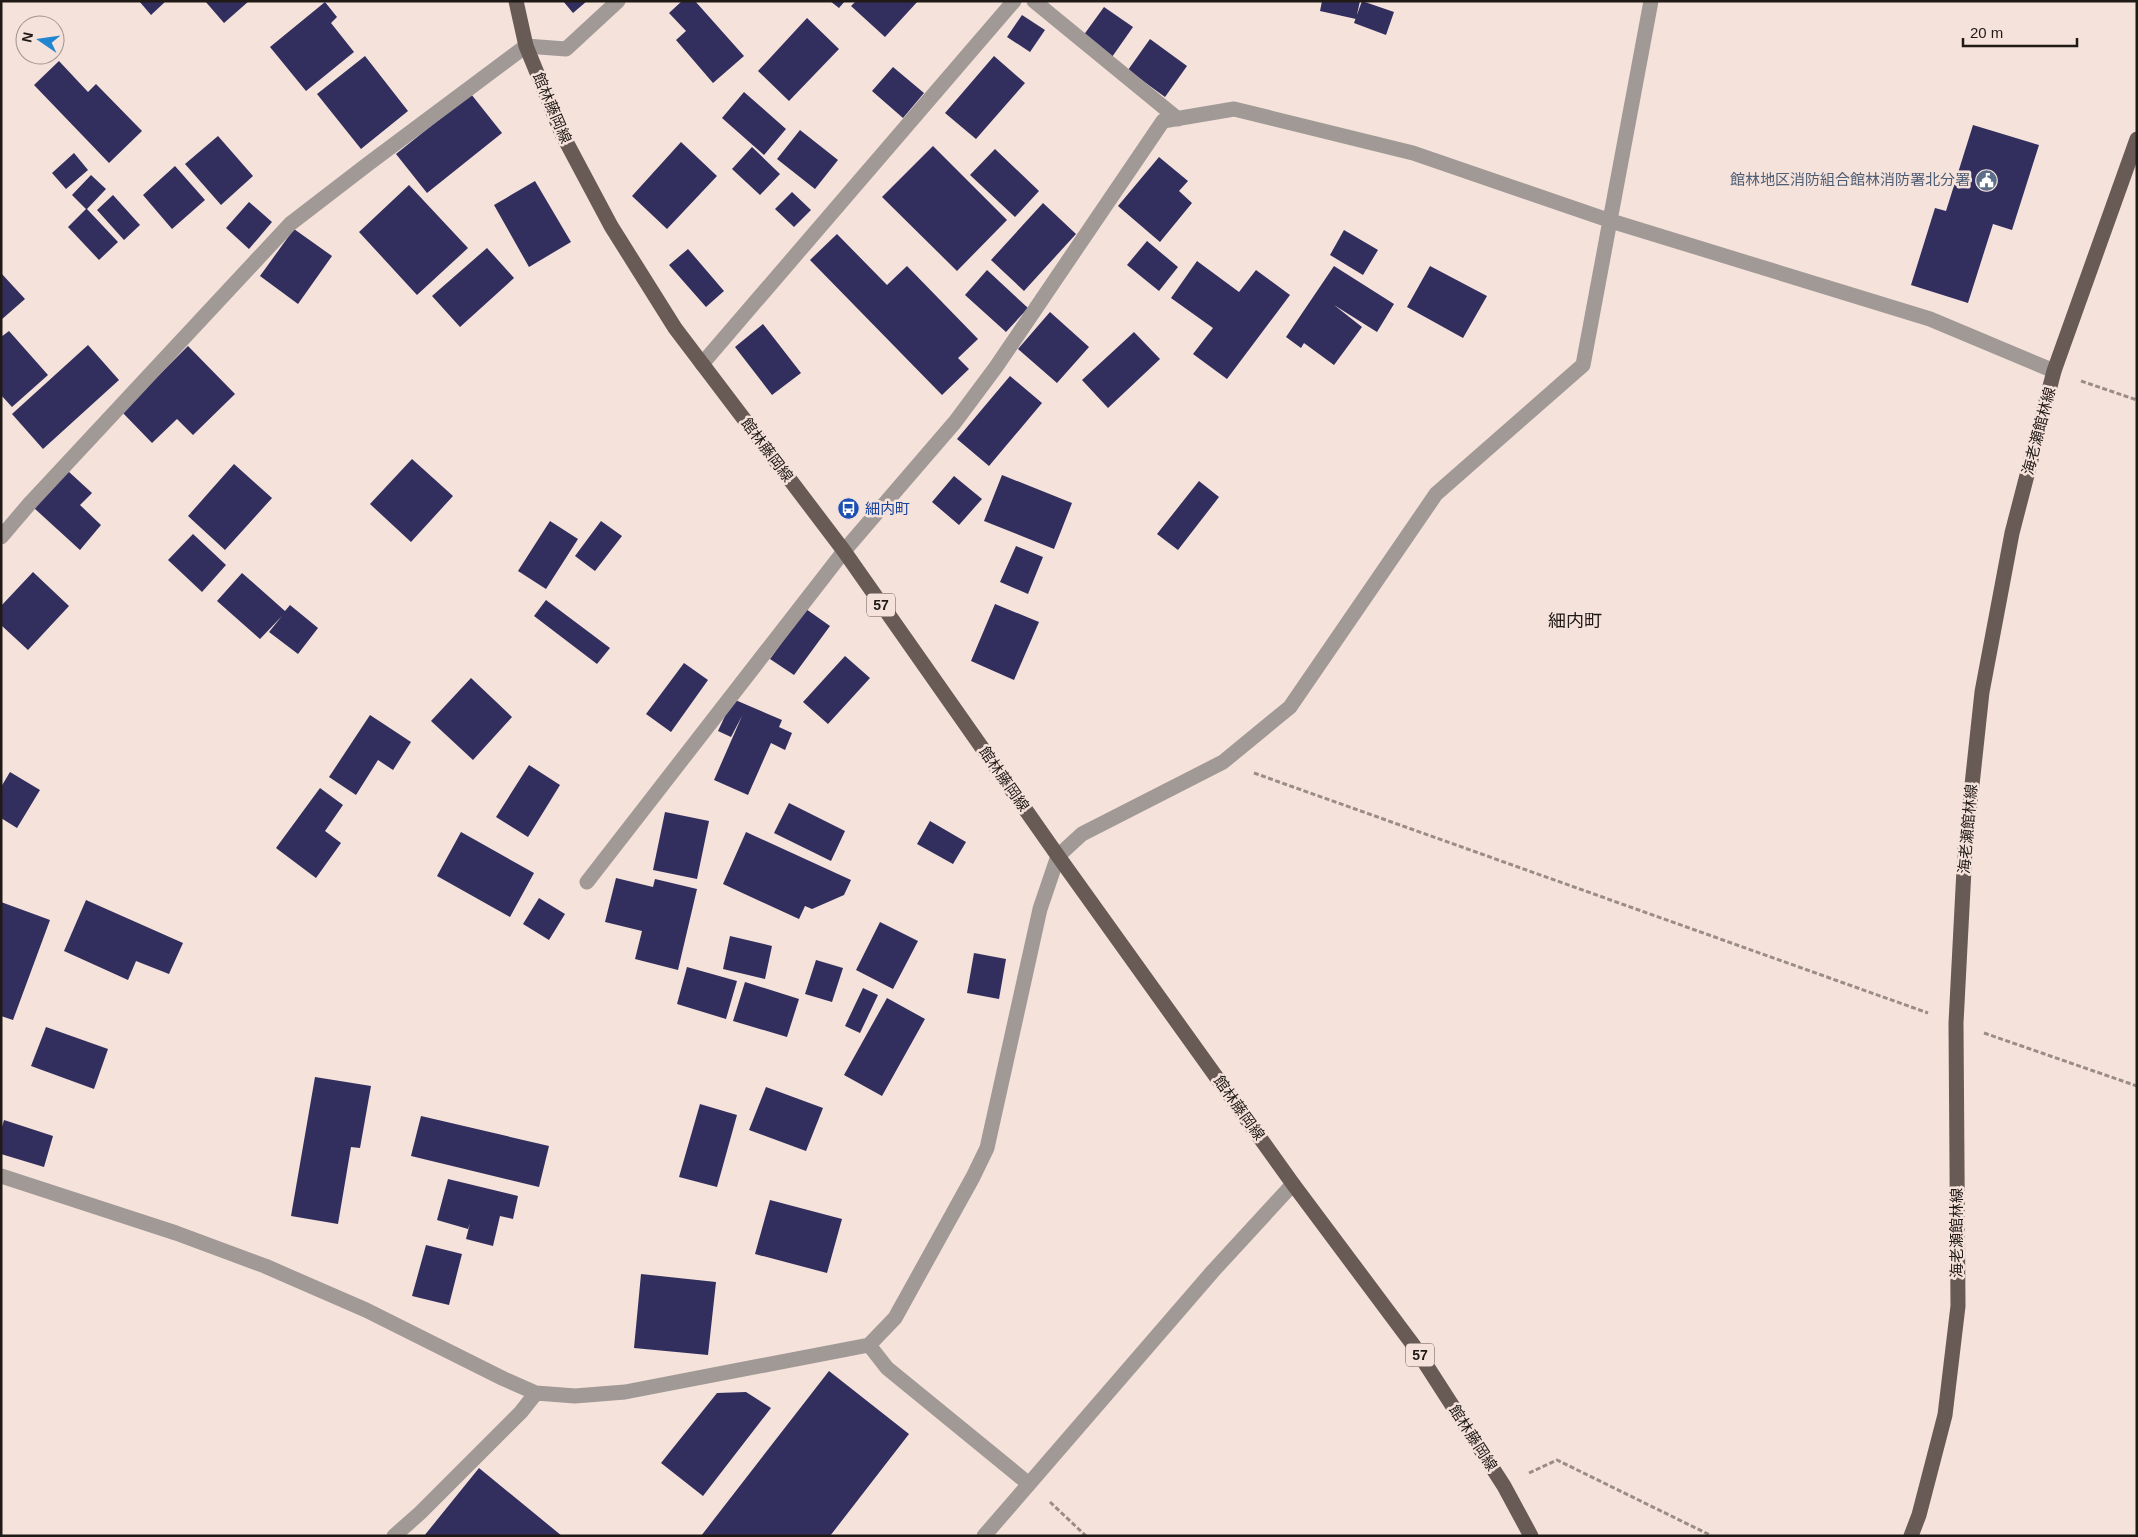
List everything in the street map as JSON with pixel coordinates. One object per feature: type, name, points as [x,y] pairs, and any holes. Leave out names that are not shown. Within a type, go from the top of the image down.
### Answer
[{"type":"main road","name":"館林藤岡線","points":[[516,1],[526,46],[562,134],[611,226],[675,328],[844,551],[1058,856],[1293,1184],[1414,1346],[1504,1486],[1531,1536]]},
{"type":"main road","name":"海老瀬館林線","points":[[1911,1536],[1919,1514],[1945,1416],[1958,1306],[1956,1023],[1965,850],[1982,692],[2012,533],[2054,372],[2137,139]]},
{"type":"street","points":[[1,537],[31,502],[290,224],[526,46],[566,49],[618,1]]},
{"type":"street","points":[[702,364],[1014,1]]},
{"type":"street","points":[[1034,1],[1178,119]]},
{"type":"street","points":[[1,1176],[176,1233],[265,1266],[366,1310],[536,1393],[576,1396],[625,1392],[869,1345],[895,1318],[987,1148],[1040,909],[1058,856],[1082,834],[1223,762],[1290,707],[1436,494],[1583,365],[1652,1]]},
{"type":"street","points":[[587,882],[844,551],[955,422],[996,367],[1163,121],[1234,109],[1413,153],[1611,221],[1930,319],[2054,372]]},
{"type":"street","points":[[984,1536],[1213,1272],[1293,1184]]},
{"type":"street","points":[[869,1345],[887,1368],[1029,1484]]},
{"type":"street","points":[[394,1536],[420,1513],[521,1412],[536,1393]]},
{"type":"path","points":[[2054,372],[2137,400]]},
{"type":"path","points":[[1223,762],[2137,1086]]},
{"type":"path","points":[[1504,1486],[1558,1460],[1712,1536]]},
{"type":"path","points":[[1029,1484],[1086,1536]]},
{"type":"building","points":[[139,1],[166,1],[151,15]]},
{"type":"building","points":[[205,1],[249,1],[224,23]]},
{"type":"building","points":[[563,1],[587,1],[573,13]]},
{"type":"building","points":[[682,1],[695,1],[744,56],[713,83],[676,40],[686,31],[669,13]]},
{"type":"building","points":[[830,1],[845,1],[839,8]]},
{"type":"building","points":[[856,1],[918,1],[885,37],[851,6]]},
{"type":"building","points":[[1322,1],[1360,1],[1356,19],[1320,11]]},
{"type":"building","points":[[1362,1],[1394,12],[1386,35],[1354,23]]},
{"type":"building","points":[[325,2],[337,17],[331,23],[354,52],[306,91],[270,47]]},
{"type":"building","points":[[1104,7],[1133,27],[1112,57],[1083,36]]},
{"type":"building","points":[[1022,15],[1045,30],[1030,52],[1007,37]]},
{"type":"building","points":[[807,18],[839,49],[789,101],[758,71]]},
{"type":"building","points":[[1150,39],[1187,66],[1165,97],[1128,70]]},
{"type":"building","points":[[365,56],[408,111],[361,149],[317,94]]},
{"type":"building","points":[[994,56],[1025,83],[976,139],[945,113]]},
{"type":"building","points":[[55,65],[63,65],[88,92],[96,84],[142,131],[109,163],[34,85]]},
{"type":"building","points":[[893,67],[924,93],[903,118],[872,91]]},
{"type":"building","points":[[744,92],[786,129],[764,155],[722,118]]},
{"type":"building","points":[[471,94],[502,133],[427,193],[396,154]]},
{"type":"building","points":[[1973,125],[2039,145],[2012,230],[1993,224],[1968,303],[1911,285],[1935,208],[1946,211]]},
{"type":"building","points":[[800,130],[838,160],[815,189],[777,159]]},
{"type":"building","points":[[218,136],[253,176],[221,205],[185,164]]},
{"type":"building","points":[[681,142],[717,176],[667,229],[632,196]]},
{"type":"building","points":[[933,146],[1007,220],[957,271],[882,197]]},
{"type":"building","points":[[752,147],[780,174],[760,195],[732,169]]},
{"type":"building","points":[[995,149],[1039,191],[1015,217],[970,175]]},
{"type":"building","points":[[74,153],[88,170],[66,189],[52,173]]},
{"type":"building","points":[[1159,157],[1188,181],[1179,191],[1192,203],[1160,242],[1118,206]]},
{"type":"building","points":[[175,166],[205,200],[172,229],[143,195]]},
{"type":"building","points":[[91,175],[106,189],[87,209],[118,242],[99,260],[68,227],[86,209],[72,195]]},
{"type":"building","points":[[535,181],[571,242],[529,267],[494,205]]},
{"type":"building","points":[[409,185],[468,248],[417,295],[359,232]]},
{"type":"building","points":[[792,192],[811,210],[794,227],[775,209]]},
{"type":"building","points":[[113,195],[140,225],[124,240],[97,210]]},
{"type":"building","points":[[249,202],[272,222],[249,249],[226,228]]},
{"type":"building","points":[[1043,203],[1076,234],[1024,291],[991,260]]},
{"type":"building","points":[[294,229],[332,256],[298,304],[260,276]]},
{"type":"building","points":[[1344,230],[1378,250],[1363,275],[1330,255]]},
{"type":"building","points":[[837,234],[887,285],[907,266],[978,339],[958,358],[969,369],[942,395],[810,260]]},
{"type":"building","points":[[1147,241],[1178,267],[1159,291],[1127,265]]},
{"type":"building","points":[[487,248],[514,278],[460,327],[432,296]]},
{"type":"building","points":[[688,249],[724,291],[706,307],[669,265]]},
{"type":"building","points":[[1197,261],[1239,292],[1256,270],[1290,295],[1227,379],[1193,354],[1213,328],[1171,298]]},
{"type":"building","points":[[1334,266],[1394,304],[1377,332],[1334,305],[1362,327],[1334,365],[1304,343],[1301,348],[1286,337]]},
{"type":"building","points":[[1430,266],[1487,296],[1463,338],[1407,307]]},
{"type":"building","points":[[987,270],[1028,308],[1006,332],[965,295]]},
{"type":"building","points":[[1,273],[25,299],[1,320]]},
{"type":"building","points":[[1050,312],[1089,347],[1057,383],[1018,349]]},
{"type":"building","points":[[763,324],[801,373],[772,395],[735,347]]},
{"type":"building","points":[[9,331],[48,375],[12,407],[1,395],[1,337]]},
{"type":"building","points":[[1134,332],[1160,359],[1108,408],[1082,380]]},
{"type":"building","points":[[88,345],[119,380],[43,449],[12,414]]},
{"type":"building","points":[[188,346],[235,394],[193,435],[177,419],[152,443],[122,412]]},
{"type":"building","points":[[1010,376],[1042,403],[989,466],[957,439]]},
{"type":"building","points":[[412,459],[453,496],[411,542],[370,504]]},
{"type":"building","points":[[234,464],[272,498],[225,550],[188,516]]},
{"type":"building","points":[[68,471],[92,493],[80,505],[101,525],[80,550],[34,508]]},
{"type":"building","points":[[1002,475],[1072,503],[1054,549],[984,521]]},
{"type":"building","points":[[954,476],[982,499],[959,525],[932,502]]},
{"type":"building","points":[[1199,481],[1219,497],[1178,550],[1157,534]]},
{"type":"building","points":[[550,521],[578,539],[546,589],[518,571]]},
{"type":"building","points":[[601,521],[622,536],[595,571],[575,556]]},
{"type":"building","points":[[193,534],[226,565],[202,592],[168,560]]},
{"type":"building","points":[[1016,546],[1043,557],[1028,594],[1000,582]]},
{"type":"building","points":[[33,572],[69,606],[28,650],[1,625],[1,606]]},
{"type":"building","points":[[242,573],[285,611],[290,605],[318,628],[298,654],[269,632],[282,616],[260,639],[217,601]]},
{"type":"building","points":[[546,600],[610,648],[597,664],[534,616]]},
{"type":"building","points":[[995,604],[1039,622],[1014,680],[971,661]]},
{"type":"building","points":[[806,609],[830,626],[794,675],[770,659]]},
{"type":"building","points":[[845,656],[870,678],[828,724],[803,702]]},
{"type":"building","points":[[684,663],[708,680],[671,732],[646,714]]},
{"type":"building","points":[[471,678],[512,717],[473,760],[431,721]]},
{"type":"building","points":[[733,699],[782,720],[779,727],[792,733],[785,750],[771,743],[748,795],[714,780],[742,716],[731,737],[718,731]]},
{"type":"building","points":[[370,715],[411,742],[393,770],[378,760],[356,795],[329,777]]},
{"type":"building","points":[[529,765],[560,785],[528,837],[496,817]]},
{"type":"building","points":[[10,772],[40,790],[17,828],[1,818],[1,787]]},
{"type":"building","points":[[320,788],[343,805],[325,831],[341,843],[316,878],[276,848]]},
{"type":"building","points":[[789,803],[845,831],[831,861],[774,833]]},
{"type":"building","points":[[665,812],[709,821],[697,879],[653,870]]},
{"type":"building","points":[[930,821],[966,842],[953,864],[917,844]]},
{"type":"building","points":[[461,832],[534,873],[510,917],[437,876]]},
{"type":"building","points":[[746,832],[851,880],[844,895],[812,909],[805,906],[799,919],[723,884]]},
{"type":"building","points":[[616,878],[653,887],[655,879],[697,889],[678,970],[635,959],[642,931],[605,922]]},
{"type":"building","points":[[539,898],[565,914],[549,940],[523,924]]},
{"type":"building","points":[[86,900],[183,943],[169,974],[136,961],[128,980],[64,951]]},
{"type":"building","points":[[1,902],[50,920],[13,1020],[1,1016]]},
{"type":"building","points":[[880,922],[918,941],[893,989],[856,970]]},
{"type":"building","points":[[730,936],[772,946],[765,979],[723,969]]},
{"type":"building","points":[[974,953],[1006,959],[999,999],[967,993]]},
{"type":"building","points":[[816,960],[843,968],[832,1002],[805,994]]},
{"type":"building","points":[[687,967],[737,981],[726,1019],[677,1004]]},
{"type":"building","points":[[745,982],[799,999],[787,1037],[733,1021]]},
{"type":"building","points":[[863,988],[878,995],[860,1033],[845,1026]]},
{"type":"building","points":[[887,998],[925,1019],[882,1096],[844,1075]]},
{"type":"building","points":[[46,1027],[108,1049],[94,1089],[31,1066]]},
{"type":"building","points":[[315,1077],[371,1086],[360,1148],[351,1147],[338,1224],[291,1216]]},
{"type":"building","points":[[766,1087],[823,1108],[806,1151],[749,1130]]},
{"type":"building","points":[[700,1104],[737,1115],[717,1187],[679,1177]]},
{"type":"building","points":[[421,1116],[549,1146],[539,1187],[411,1156]]},
{"type":"building","points":[[4,1120],[53,1136],[44,1167],[1,1154],[1,1130]]},
{"type":"building","points":[[448,1179],[518,1196],[513,1219],[500,1216],[493,1246],[466,1239],[470,1223],[468,1229],[437,1220]]},
{"type":"building","points":[[770,1200],[842,1219],[827,1273],[755,1254]]},
{"type":"building","points":[[426,1245],[462,1254],[449,1305],[412,1296]]},
{"type":"building","points":[[641,1274],[716,1282],[708,1355],[634,1348]]},
{"type":"building","points":[[829,1371],[909,1434],[830,1536],[701,1536]]},
{"type":"building","points":[[746,1392],[771,1408],[703,1496],[661,1463],[717,1393]]},
{"type":"building","points":[[479,1468],[562,1536],[424,1536]]},
{"type":"place","name":"館林地区消防組合館林消防署北分署","points":[[1986,180]]},
{"type":"place","name":"細内町","points":[[849,509]]},
{"type":"district","name":"細内町","points":[[1575,621]]}]
